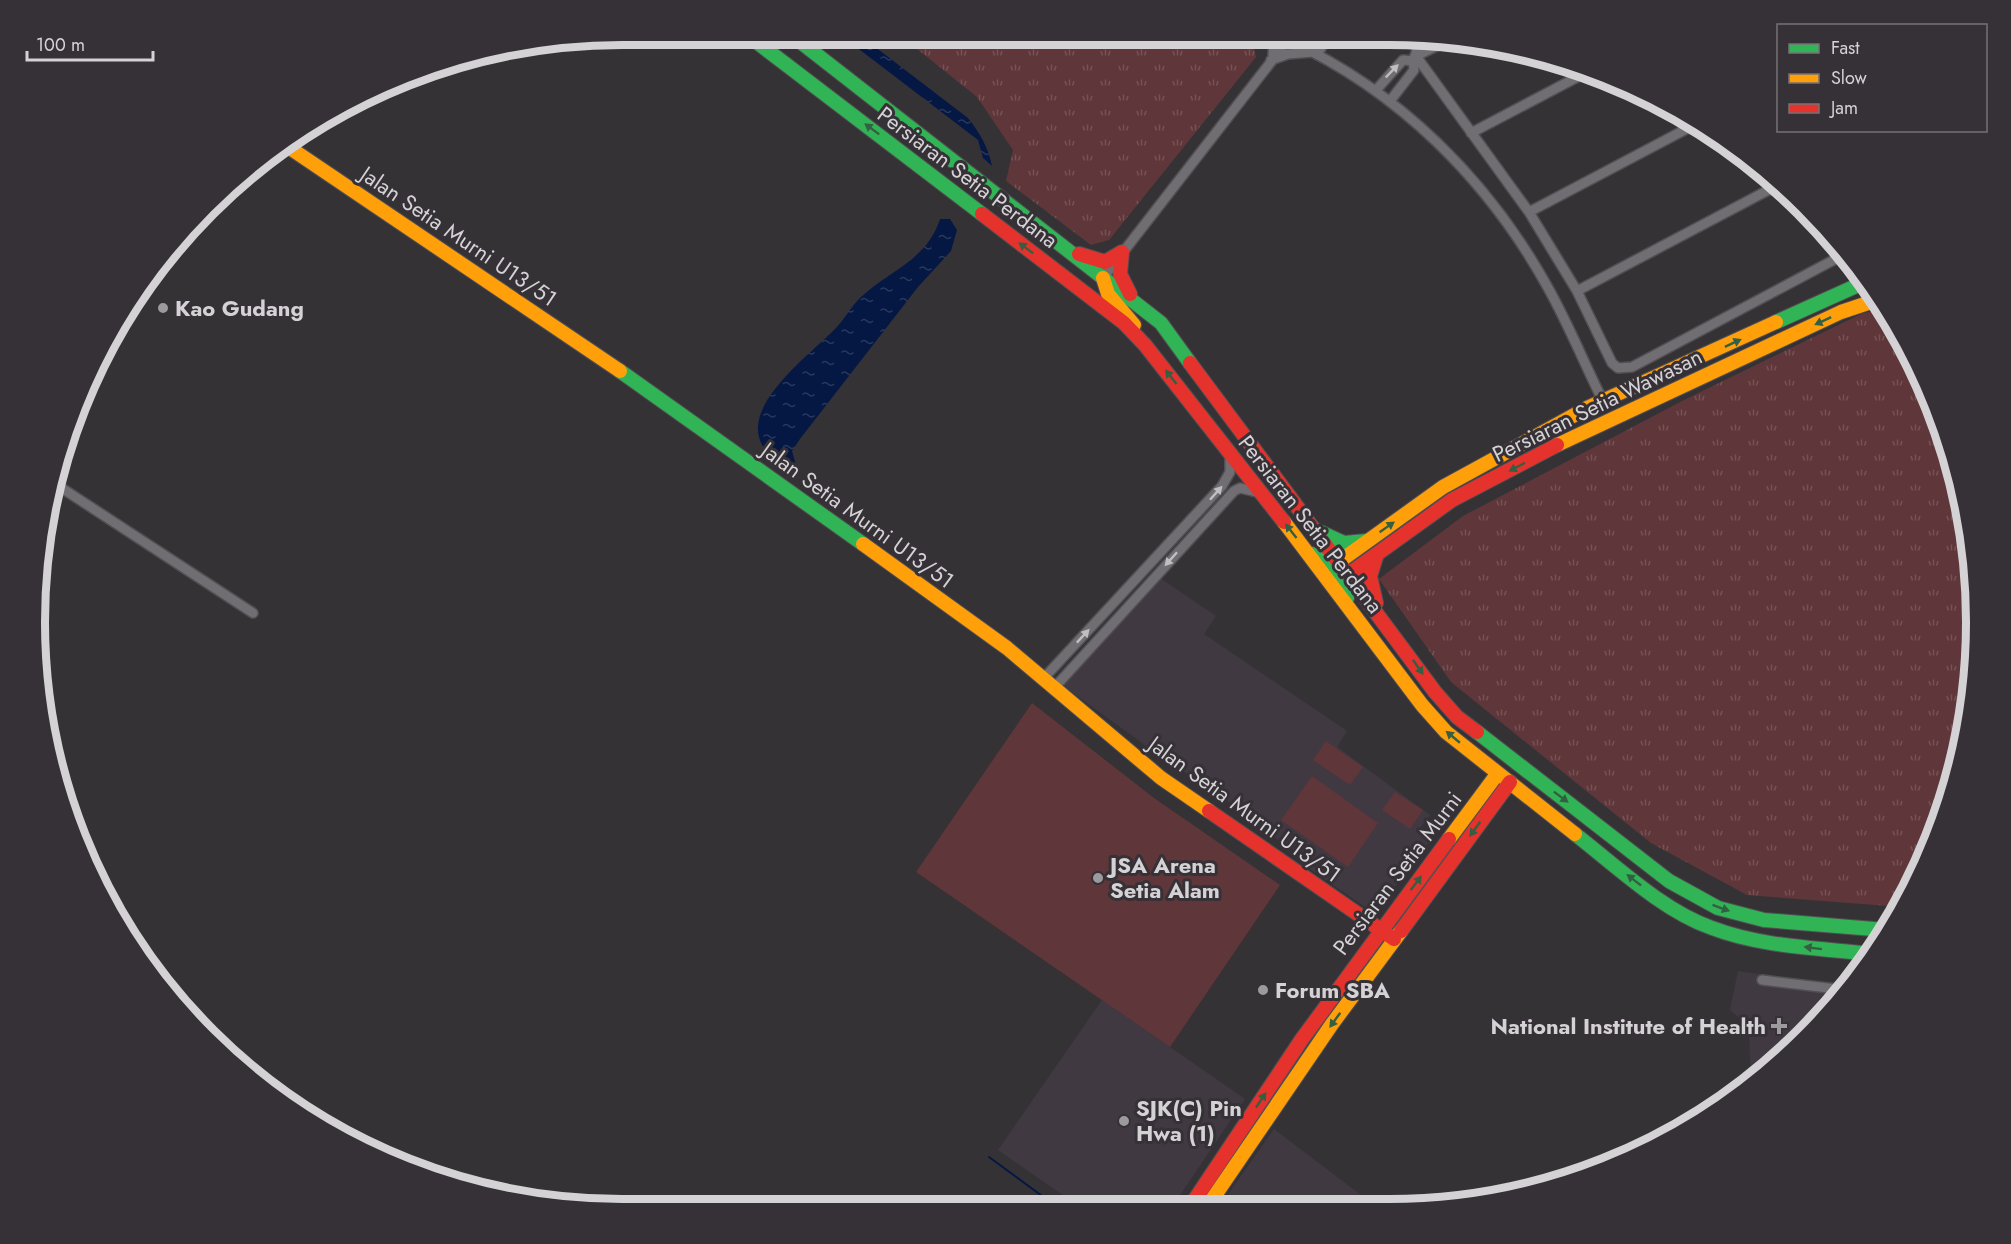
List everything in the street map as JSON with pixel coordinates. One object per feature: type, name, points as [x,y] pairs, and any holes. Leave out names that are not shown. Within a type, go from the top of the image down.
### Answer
[{"type":"street","name":"Persiaran Setia Perdana","points":[[761,45],[1121,321],[1141,341],[1306,550],[1422,705],[1446,732],[1506,775],[1658,899],[1710,928],[1760,942],[1862,953]]},
{"type":"street","name":"Persiaran Setia Perdana","points":[[804,45],[1161,323],[1309,526],[1384,619],[1435,692],[1457,717],[1669,881],[1718,908],[1764,920],[1877,929]]},
{"type":"street","points":[[1271,60],[1273,45]]},
{"type":"street","points":[[1141,341],[1132,321],[1108,294],[1103,278],[1283,45]]},
{"type":"street","points":[[1301,45],[1377,89],[1455,159],[1503,216],[1548,287],[1603,401],[1625,412]]},
{"type":"street","points":[[1271,60],[1288,54],[1316,52],[1321,45]]},
{"type":"street","points":[[1390,101],[1414,70],[1414,58],[1419,46]]},
{"type":"street","points":[[1377,89],[1403,60],[1414,58],[1436,47]]},
{"type":"street","points":[[1414,58],[1529,212],[1577,291],[1611,363],[1618,368],[1632,367],[1837,258]]},
{"type":"street","points":[[1471,133],[1577,77]]},
{"type":"street","points":[[1529,212],[1688,128]]},
{"type":"street","name":"Jalan Setia Murni U13/51","points":[[291,149],[590,349],[711,434],[1007,648],[1161,778],[1394,939]]},
{"type":"street","points":[[1577,291],[1770,189]]},
{"type":"street","points":[[1064,248],[1099,262],[1113,259],[1122,252]]},
{"type":"street","points":[[1122,252],[1118,273],[1122,284],[1141,308]]},
{"type":"street","name":"Persiaran Setia Wawasan","points":[[1342,569],[1367,541],[1443,487],[1603,401],[1858,285]]},
{"type":"street","name":"Persiaran Setia Wawasan","points":[[1342,569],[1377,554],[1452,500],[1594,426],[1841,312],[1870,302]]},
{"type":"street","points":[[1594,426],[1603,401]]},
{"type":"street","points":[[1048,683],[1222,486],[1230,472],[1230,453]]},
{"type":"street","points":[[61,488],[253,613]]},
{"type":"street","points":[[1048,683],[1234,491],[1240,488],[1261,493]]},
{"type":"street","points":[[1309,526],[1344,543],[1367,541]]},
{"type":"street","points":[[1306,550],[1342,569],[1352,611]]},
{"type":"street","points":[[1377,554],[1370,584],[1384,619]]},
{"type":"street","points":[[1491,743],[1507,762],[1506,775],[1519,771],[1539,781]]},
{"type":"street","points":[[1472,752],[1483,774],[1482,794]]},
{"type":"street","name":"Persiaran Setia Murni","points":[[1195,1199],[1296,1049],[1380,930],[1482,794],[1506,775]]},
{"type":"street","name":"Persiaran Setia Murni","points":[[1213,1199],[1394,939],[1495,802],[1506,775]]},
{"type":"street","points":[[1495,802],[1518,796],[1545,809]]},
{"type":"street","points":[[1365,951],[1368,931],[1363,919],[1382,914],[1399,905]]},
{"type":"street","points":[[1762,980],[1834,989]]},
{"type":"shaded area","points":[[1160,578],[1216,616],[1204,634],[1347,731],[1337,747],[1430,815],[1420,828],[1433,837],[1382,904],[1365,907],[1307,867],[1306,858],[1240,815],[1241,810],[1156,753],[1062,685]]},
{"type":"shaded area","name":"National Institute of Health","points":[[1738,971],[1837,985],[1797,1030],[1751,1071],[1749,1031],[1742,1020],[1730,1010]]},
{"type":"shaded area","name":"SJK(C) Pin Hwa (1)","points":[[1102,1000],[1245,1099],[1177,1199],[1068,1199],[998,1150]]},
{"type":"shaded area","points":[[1274,1129],[1366,1199],[1225,1199]]},
{"type":"green space","points":[[912,45],[1253,45],[1256,57],[1109,240],[1091,245],[1006,181],[1013,150],[977,97]]},
{"type":"green space","points":[[1875,311],[1922,401],[1946,473],[1955,509],[1965,584],[1965,660],[1955,735],[1935,807],[1922,843],[1891,906],[1747,895],[1651,843],[1451,682],[1379,579],[1463,516],[1684,400],[1863,313]]},
{"type":"green space","name":"JSA Arena Setia Alam","points":[[1032,703],[1154,798],[1280,885],[1170,1047],[916,872]]},
{"type":"green space","points":[[1326,741],[1363,767],[1350,785],[1313,760]]},
{"type":"green space","points":[[1312,776],[1378,823],[1348,867],[1281,820]]},
{"type":"green space","points":[[1395,792],[1423,810],[1410,829],[1382,810]]},
{"type":"water","points":[[854,45],[873,45],[968,118],[983,140],[992,166],[983,158],[978,140]]},
{"type":"water","points":[[940,219],[950,219],[957,230],[951,251],[918,287],[800,439],[792,451],[796,465],[792,470],[769,454],[759,436],[760,417],[769,398],[801,360],[839,325],[861,297],[917,255],[934,233]]},
{"type":"waterway","points":[[989,1157],[1046,1199]]},
{"type":"traffic: fast","points":[[761,45],[982,214]]},
{"type":"traffic: fast","points":[[804,45],[1161,323],[1190,363]]},
{"type":"traffic: fast","points":[[1776,322],[1858,285]]},
{"type":"traffic: fast","points":[[620,371],[863,544]]},
{"type":"traffic: fast","points":[[1316,530],[1344,543],[1366,541]]},
{"type":"traffic: fast","points":[[1312,554],[1337,572],[1347,598]]},
{"type":"traffic: fast","points":[[1477,732],[1669,881],[1718,908],[1764,920],[1877,929]]},
{"type":"traffic: fast","points":[[1575,834],[1658,899],[1676,911],[1712,928],[1770,943],[1862,953]]},
{"type":"traffic: slow","points":[[291,149],[620,371]]},
{"type":"traffic: slow","points":[[1103,278],[1108,294],[1134,325]]},
{"type":"traffic: slow","points":[[1557,445],[1841,312],[1870,302]]},
{"type":"traffic: slow","points":[[1340,561],[1443,487],[1589,407],[1776,322]]},
{"type":"traffic: slow","points":[[1284,522],[1422,705],[1446,732],[1575,834]]},
{"type":"traffic: slow","points":[[863,544],[1007,648],[1161,778],[1209,811]]},
{"type":"traffic: slow","points":[[1449,839],[1498,773]]},
{"type":"traffic: slow","points":[[1212,1199],[1332,1024],[1401,931]]},
{"type":"traffic: jam","points":[[982,214],[1124,323],[1145,345],[1284,522]]},
{"type":"traffic: jam","points":[[1122,252],[1120,274],[1130,294]]},
{"type":"traffic: jam","points":[[1079,254],[1105,262],[1122,252]]},
{"type":"traffic: jam","points":[[1190,363],[1435,692],[1457,717],[1477,732]]},
{"type":"traffic: jam","points":[[1349,574],[1452,500],[1557,445]]},
{"type":"traffic: jam","points":[[1376,603],[1370,576],[1377,554]]},
{"type":"traffic: jam","points":[[1401,931],[1510,782]]},
{"type":"traffic: jam","points":[[1209,811],[1394,939]]},
{"type":"traffic: jam","points":[[1195,1199],[1302,1039],[1449,839]]},
{"type":"place","name":"Kao Gudang","points":[[163,308]]},
{"type":"place","name":"JSA Arena Setia Alam","points":[[1098,878]]},
{"type":"place","name":"Forum SBA","points":[[1263,990]]},
{"type":"place","name":"National Institute of Health","points":[[1779,1026]]},
{"type":"place","name":"SJK(C) Pin Hwa (1)","points":[[1124,1121]]}]
